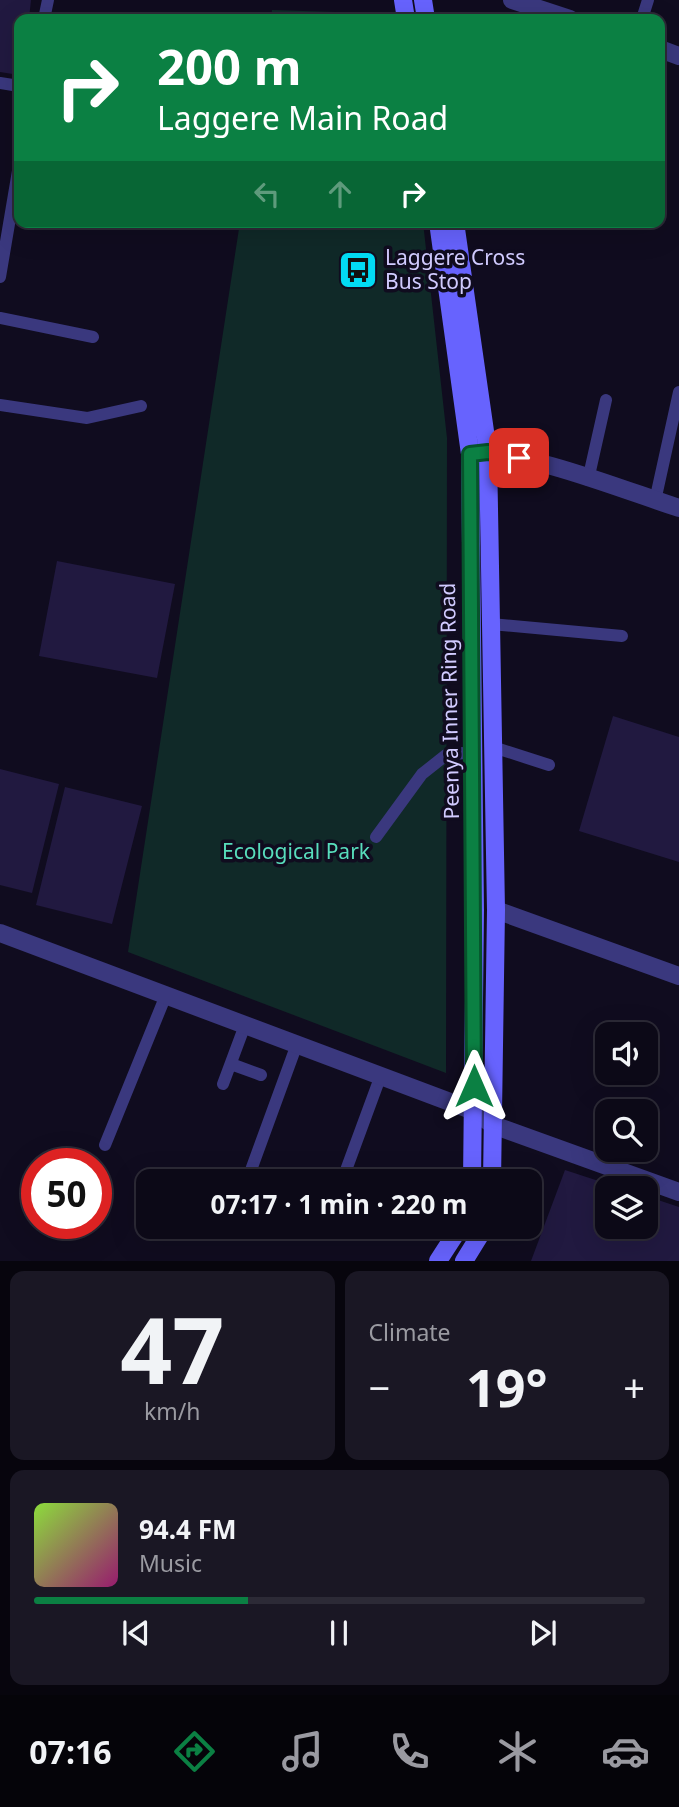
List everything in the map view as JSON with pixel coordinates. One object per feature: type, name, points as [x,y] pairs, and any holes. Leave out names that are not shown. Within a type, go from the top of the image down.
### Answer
[{"type":"main road","name":"Peenya Inner Ring Road","points":[[439,228],[479,453],[473,752],[472,1169]]},
{"type":"main road","name":"Peenya Inner Ring Road","points":[[456,228],[479,453],[491,624],[496,910],[492,1169]]},
{"type":"main road","points":[[439,1261],[453,1239]]},
{"type":"main road","points":[[464,1261],[478,1239]]},
{"type":"street","points":[[512,0],[555,14]]},
{"type":"street","points":[[479,453],[519,458],[679,508]]},
{"type":"street","points":[[496,910],[679,976]]},
{"type":"street","points":[[0,933],[474,1111],[493,1125],[679,1192]]},
{"type":"lane","points":[[0,277],[14,194]]},
{"type":"lane","points":[[0,318],[93,337]]},
{"type":"lane","points":[[654,501],[679,392]]},
{"type":"lane","points":[[588,480],[606,400]]},
{"type":"lane","points":[[0,405],[88,418],[141,406]]},
{"type":"lane","points":[[491,624],[622,636]]},
{"type":"lane","points":[[493,747],[549,765]]},
{"type":"lane","points":[[376,837],[422,774],[446,755],[473,752]]},
{"type":"lane","points":[[105,1145],[166,995]]},
{"type":"lane","points":[[223,1084],[245,1025]]},
{"type":"lane","points":[[251,1169],[297,1044]]},
{"type":"lane","points":[[230,1064],[261,1075]]},
{"type":"lane","points":[[346,1169],[381,1075]]},
{"type":"green space","points":[[272,10],[399,14],[272,14]]},
{"type":"green space","name":"Ecological Park","points":[[239,228],[424,228],[447,438],[446,1073],[128,952]]},
{"type":"building","points":[[0,0],[31,0],[30,14],[14,14],[14,74],[0,72]]},
{"type":"building","points":[[57,561],[175,584],[157,678],[39,656]]},
{"type":"building","points":[[613,716],[679,737],[679,862],[579,831]]},
{"type":"building","points":[[0,769],[59,784],[32,893],[0,885]]},
{"type":"building","points":[[65,787],[142,806],[112,924],[36,905]]},
{"type":"building","points":[[565,1170],[595,1180],[595,1239],[658,1239],[658,1200],[679,1207],[679,1261],[531,1261],[539,1239],[542,1239],[542,1232]]},
{"type":"place","name":"Laggere Cross Bus Stop","points":[[358,270]]},
{"type":"route","points":[[474,1086],[475,911],[470,454],[488,452],[519,458]]}]
